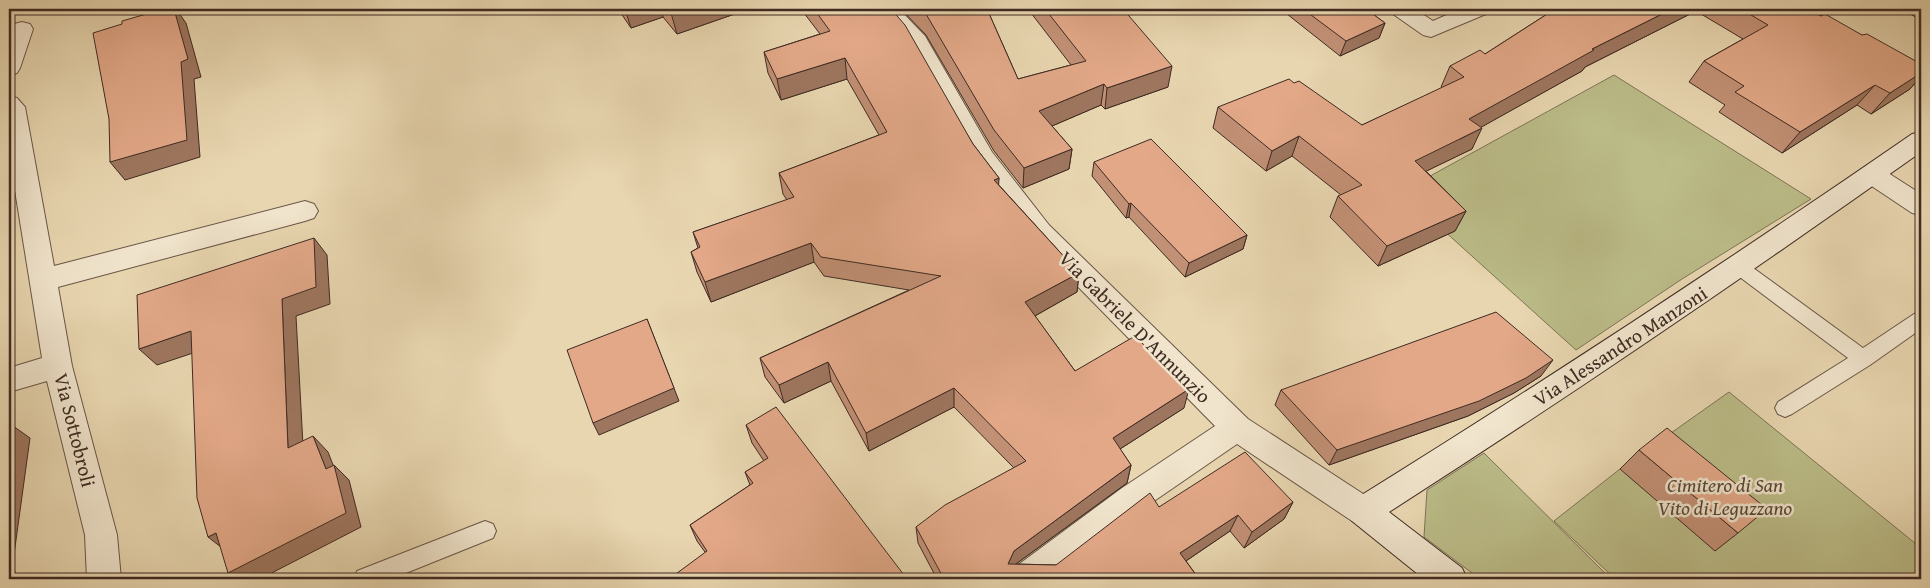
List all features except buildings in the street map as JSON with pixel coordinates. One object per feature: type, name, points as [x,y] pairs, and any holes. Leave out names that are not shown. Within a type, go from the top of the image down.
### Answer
[{"type":"street","name":"Via Gabriele D'Annunzio","points":[[887,9],[916,41],[982,158],[1040,232],[1237,428],[1362,511],[1450,579]]},
{"type":"street","points":[[1401,9],[1431,30],[1478,9]]},
{"type":"street","points":[[9,68],[22,29]]},
{"type":"street","name":"Via Sottobroli","points":[[9,104],[13,107],[58,366],[102,535],[104,579]]},
{"type":"street","name":"Via Alessandro Manzoni","points":[[1362,511],[1511,418],[1739,267],[1921,140]]},
{"type":"street","points":[[1873,175],[1921,206]]},
{"type":"street","points":[[43,280],[305,211]]},
{"type":"street","points":[[9,380],[58,366]]},
{"type":"street","points":[[1026,579],[1133,498],[1237,428]]},
{"type":"lane","points":[[1739,267],[1863,359]]},
{"type":"lane","points":[[1785,408],[1863,359],[1921,319]]},
{"type":"lane","points":[[365,579],[485,532]]},
{"type":"green space","points":[[1614,75],[1811,199],[1682,279],[1576,350],[1401,192]]},
{"type":"green space","name":"Cimitero di San Vito di Leguzzano","points":[[1729,392],[1921,548],[1921,579],[1615,579],[1554,521],[1620,469]]},
{"type":"green space","points":[[1484,453],[1611,579],[1480,579],[1424,537],[1427,490]]}]
